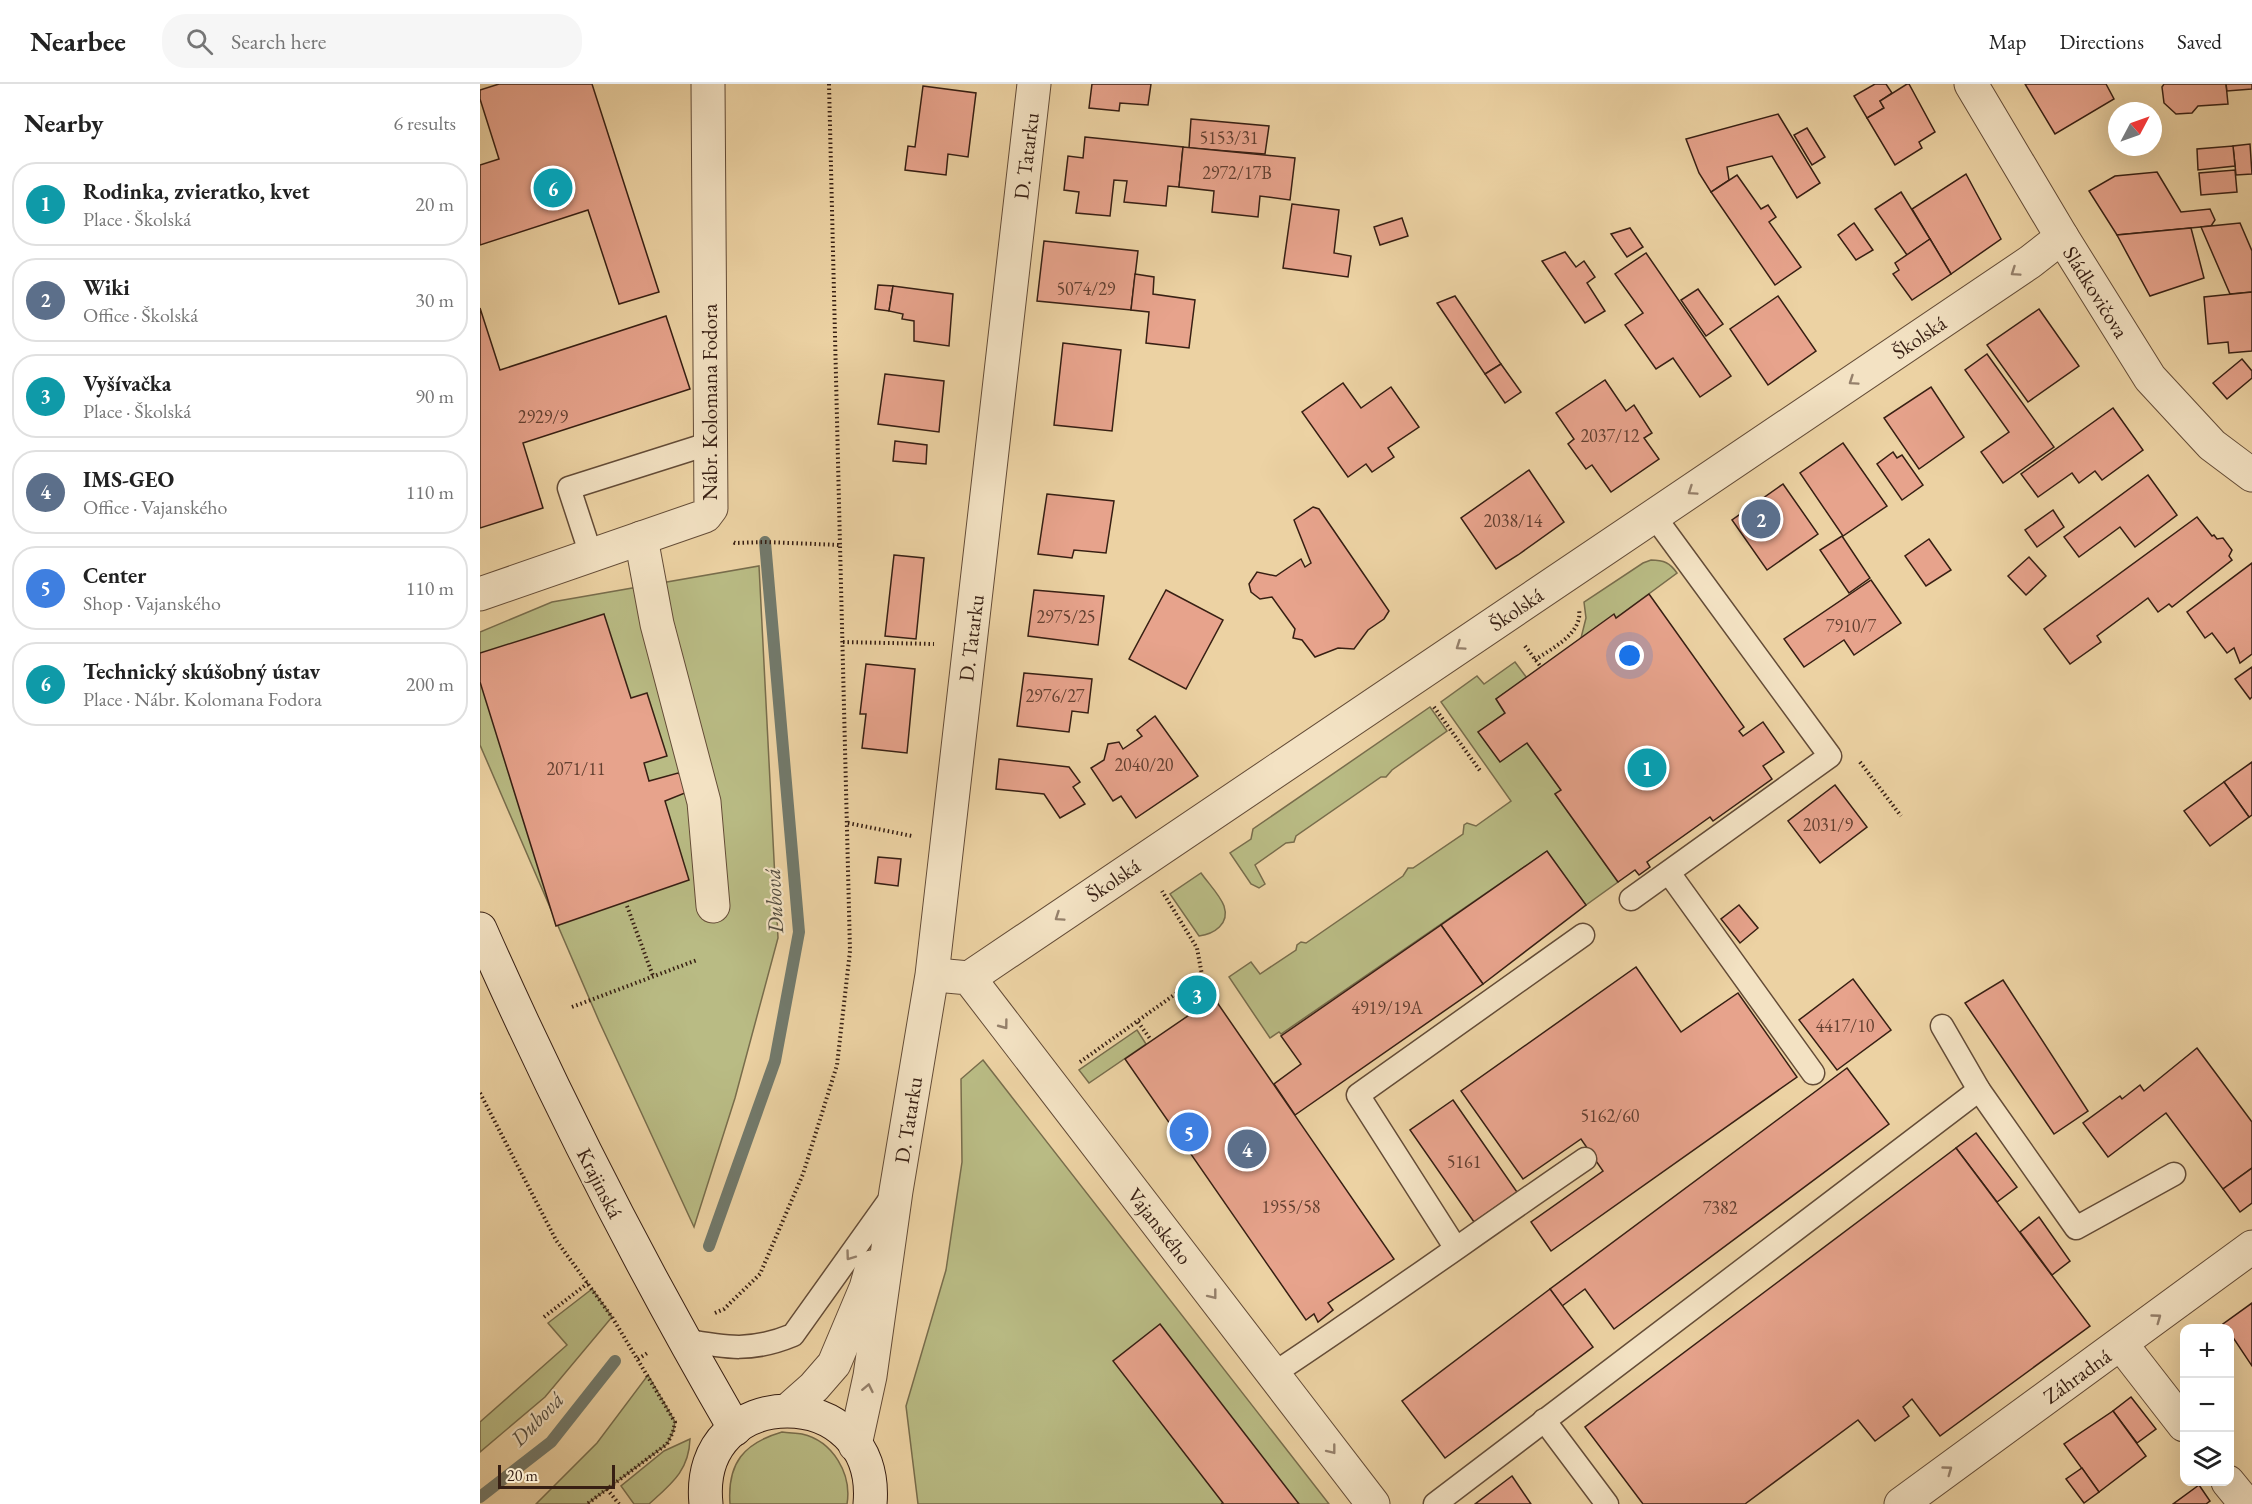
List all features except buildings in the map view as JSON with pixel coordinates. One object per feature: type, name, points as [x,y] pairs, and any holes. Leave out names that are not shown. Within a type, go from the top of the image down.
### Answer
[{"type":"street","name":"Nábr. Kolomana Fodora","points":[[480,594],[705,516],[711,508],[708,84]]},
{"type":"street","name":"D. Tatarku","points":[[855,1445],[870,1376],[896,1191],[932,975],[1034,84]]},
{"type":"street","name":"Sládkovičova","points":[[1971,84],[2062,237],[2150,378],[2212,446],[2252,475]]},
{"type":"street","name":"Školská","points":[[969,978],[2030,262],[2062,237]]},
{"type":"street","points":[[641,538],[657,624],[705,802],[713,906]]},
{"type":"street","name":"Krajinská","points":[[480,930],[573,1131],[684,1341],[735,1429]]},
{"type":"street","points":[[932,975],[969,978]]},
{"type":"street","name":"Vajanského","points":[[969,978],[1373,1504]]},
{"type":"street","name":"D. Tatarku","points":[[788,1410],[814,1387],[834,1364],[866,1288],[896,1191]]},
{"type":"street","name":"Záhradná","points":[[1901,1504],[2252,1247]]},
{"type":"street","points":[[2121,1344],[2180,1420]]},
{"type":"street","points":[[706,1504],[705,1486],[710,1464],[716,1451],[735,1429],[751,1418],[768,1412],[788,1410],[808,1412],[826,1419],[842,1430],[863,1458],[868,1472],[870,1504]]},
{"type":"street","points":[[2231,1486],[2246,1504]]},
{"type":"lane","points":[[591,555],[569,488],[711,443]]},
{"type":"lane","points":[[1631,900],[1830,756],[1654,516]]},
{"type":"lane","points":[[1669,873],[1813,1073]]},
{"type":"lane","points":[[1455,1247],[1358,1095],[1583,935]]},
{"type":"lane","points":[[1942,1026],[1978,1090],[2076,1228],[2174,1174]]},
{"type":"lane","points":[[1435,1504],[1978,1090]]},
{"type":"lane","points":[[1273,1374],[1585,1159]]},
{"type":"lane","points":[[684,1341],[725,1348],[769,1345],[793,1335],[896,1191]]},
{"type":"lane","points":[[1544,1420],[1607,1504]]},
{"type":"path","points":[[724,1309],[760,1274],[803,1174],[837,1065],[849,951],[848,823],[829,84]]},
{"type":"path","points":[[705,516],[720,535],[735,543],[840,545]]},
{"type":"path","points":[[1535,660],[1570,635],[1577,625],[1580,614],[1578,606]]},
{"type":"path","points":[[843,642],[935,644]]},
{"type":"path","points":[[1527,649],[1540,667]]},
{"type":"path","points":[[1430,700],[1480,772]]},
{"type":"path","points":[[848,823],[915,837]]},
{"type":"path","points":[[1079,1063],[1202,975],[1197,948],[1158,885]]},
{"type":"path","points":[[627,906],[653,976]]},
{"type":"path","points":[[572,1007],[697,960]]},
{"type":"path","points":[[1176,995],[1189,1015]]},
{"type":"path","points":[[1138,1022],[1151,1040]]},
{"type":"path","points":[[480,1093],[556,1240],[588,1283],[638,1359],[675,1422],[667,1444],[587,1504]]},
{"type":"path","points":[[544,1317],[588,1283]]},
{"type":"path","points":[[607,1489],[619,1504]]},
{"type":"green space","points":[[1651,560],[1666,563],[1677,573],[1616,618],[1614,615],[1581,638],[1586,618],[1584,602]]},
{"type":"green space","points":[[759,566],[778,938],[735,1098],[694,1227],[599,1021],[480,745],[480,632],[552,602]]},
{"type":"green space","points":[[1515,662],[1527,678],[1496,699],[1505,713],[1479,732],[1527,743],[1561,790],[1555,794],[1618,882],[1586,905],[1546,852],[1281,1034],[1279,1032],[1270,1038],[1229,977],[1251,962],[1260,974],[1296,950],[1297,945],[1301,942],[1306,943],[1403,876],[1408,868],[1413,868],[1463,834],[1464,825],[1467,823],[1476,826],[1511,801],[1441,702],[1477,676],[1484,684]]},
{"type":"green space","points":[[1430,707],[1447,731],[1392,770],[1386,777],[1381,777],[1296,836],[1294,842],[1286,843],[1255,865],[1265,884],[1259,888],[1251,884],[1230,853],[1251,839],[1253,829]]},
{"type":"green space","points":[[1201,873],[1220,898],[1224,906],[1225,918],[1215,930],[1199,936],[1170,894]]},
{"type":"green space","points":[[1137,1030],[1146,1044],[1089,1083],[1079,1070]]},
{"type":"green space","points":[[983,1060],[1329,1504],[918,1504],[906,1406],[946,1270],[962,1162],[961,1079]]},
{"type":"green space","points":[[592,1289],[612,1317],[545,1397],[480,1452],[480,1422],[567,1345],[548,1323]]},
{"type":"green space","points":[[648,1375],[675,1422],[667,1444],[587,1504],[536,1504],[597,1443]]},
{"type":"green space","points":[[782,1432],[802,1434],[813,1438],[831,1451],[843,1471],[848,1493],[847,1504],[730,1504],[732,1477],[741,1457],[757,1442]]},
{"type":"green space","points":[[690,1439],[686,1460],[671,1483],[649,1504],[634,1504],[621,1486],[664,1451]]},
{"type":"waterway","name":"Dubová","points":[[709,1246],[775,1061],[799,932],[765,542]]},
{"type":"waterway","name":"Dubová","points":[[480,1497],[551,1442],[615,1361]]},
{"type":"place","name":"Technický skúšobný ústav","points":[[553,188]]},
{"type":"place","name":"Wiki","points":[[1761,519]]},
{"type":"place","name":"Rodinka, zvieratko, kvet","points":[[1647,768]]},
{"type":"place","name":"Vyšívačka","points":[[1197,995]]},
{"type":"place","name":"Center","points":[[1189,1132]]},
{"type":"place","name":"IMS-GEO","points":[[1247,1149]]}]
